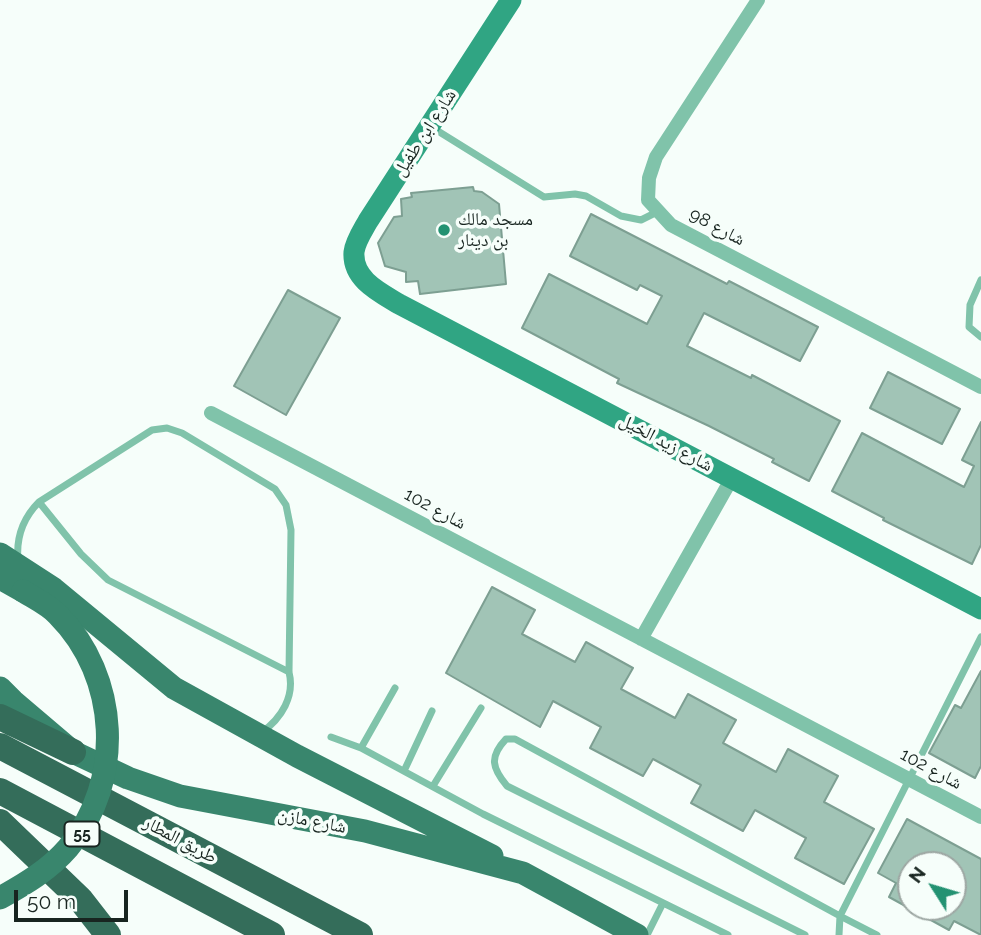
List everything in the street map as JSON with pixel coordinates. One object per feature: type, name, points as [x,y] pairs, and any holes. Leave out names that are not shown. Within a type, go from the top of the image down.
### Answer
[{"type":"highway","points":[[0,717],[73,752]]},
{"type":"highway","name":"طريق المطار","points":[[0,746],[360,935]]},
{"type":"highway","name":"55","points":[[0,791],[272,935]]},
{"type":"highway","points":[[0,822],[80,898],[108,935]]},
{"type":"main road","points":[[0,898],[37,877],[69,847],[92,811],[106,771],[109,728],[101,686],[84,647],[57,613],[23,591],[6,565]]},
{"type":"main road","points":[[6,565],[54,589],[174,688],[257,735],[523,873]]},
{"type":"main road","name":"شارع مازن","points":[[0,688],[73,752],[128,778],[180,796],[365,831],[523,873],[638,935]]},
{"type":"street","name":"شارع ابن طفيل","points":[[356,271],[354,250],[368,221],[512,0]]},
{"type":"street","points":[[657,212],[649,200],[649,177],[656,157],[758,0]]},
{"type":"street","name":"شارع 98","points":[[657,212],[671,225],[981,387]]},
{"type":"street","name":"شارع زيد الخيل","points":[[356,271],[372,287],[399,304],[981,609]]},
{"type":"street","name":"شارع 102","points":[[212,413],[981,817]]},
{"type":"street","points":[[641,639],[732,478]]},
{"type":"lane","points":[[430,125],[544,197],[575,194],[621,216],[641,220],[657,212]]},
{"type":"lane","points":[[981,279],[970,305],[969,327],[981,337]]},
{"type":"lane","points":[[6,565],[21,528],[39,502],[152,430],[175,429],[275,489],[286,505],[291,530],[289,672],[292,685],[285,706],[273,722],[257,735]]},
{"type":"lane","points":[[39,502],[81,554],[108,580],[289,672]]},
{"type":"lane","points":[[839,935],[840,916],[981,637]]},
{"type":"lane","points":[[361,748],[395,688]]},
{"type":"lane","points":[[433,786],[481,708]]},
{"type":"lane","points":[[404,771],[432,710]]},
{"type":"lane","points":[[331,737],[361,748],[483,814],[728,935]]},
{"type":"lane","points":[[805,935],[507,786],[496,772],[494,758],[497,748],[506,739],[515,739],[877,935]]},
{"type":"lane","points":[[647,935],[663,903]]},
{"type":"building","name":"مسجد مالك بن دينار","points":[[473,187],[474,191],[482,192],[499,204],[506,284],[420,294],[418,281],[406,282],[406,272],[385,266],[378,243],[394,217],[402,216],[401,199],[412,197],[411,193]]},
{"type":"building","points":[[591,214],[818,327],[800,361],[704,313],[687,346],[751,378],[752,375],[840,421],[809,481],[772,462],[774,459],[617,383],[619,379],[522,328],[549,274],[647,324],[662,296],[640,285],[637,290],[570,256]]},
{"type":"building","points":[[288,290],[340,318],[286,415],[234,386]]},
{"type":"building","points":[[888,372],[960,409],[942,444],[870,408]]},
{"type":"building","points":[[981,422],[981,545],[972,564],[883,520],[884,518],[832,491],[862,433],[964,487],[974,466],[962,460]]},
{"type":"building","points":[[492,587],[535,610],[522,634],[575,662],[586,642],[633,668],[621,689],[675,718],[688,694],[736,720],[723,743],[776,772],[788,749],[838,776],[824,802],[874,829],[844,884],[795,858],[806,838],[755,810],[743,831],[691,803],[701,785],[653,759],[643,776],[590,748],[601,727],[553,701],[540,727],[446,673]]},
{"type":"building","points":[[981,671],[981,766],[975,778],[929,753],[955,705],[961,708]]},
{"type":"building","points":[[907,819],[966,851],[897,851],[897,901],[889,897],[896,883],[878,873]]},
{"type":"building","points":[[967,851],[981,859],[981,935],[954,921],[967,921]]},
{"type":"building","points":[[933,921],[954,921],[949,930]]},
{"type":"place","name":"مسجد مالك بن دينار","points":[[444,230]]}]
